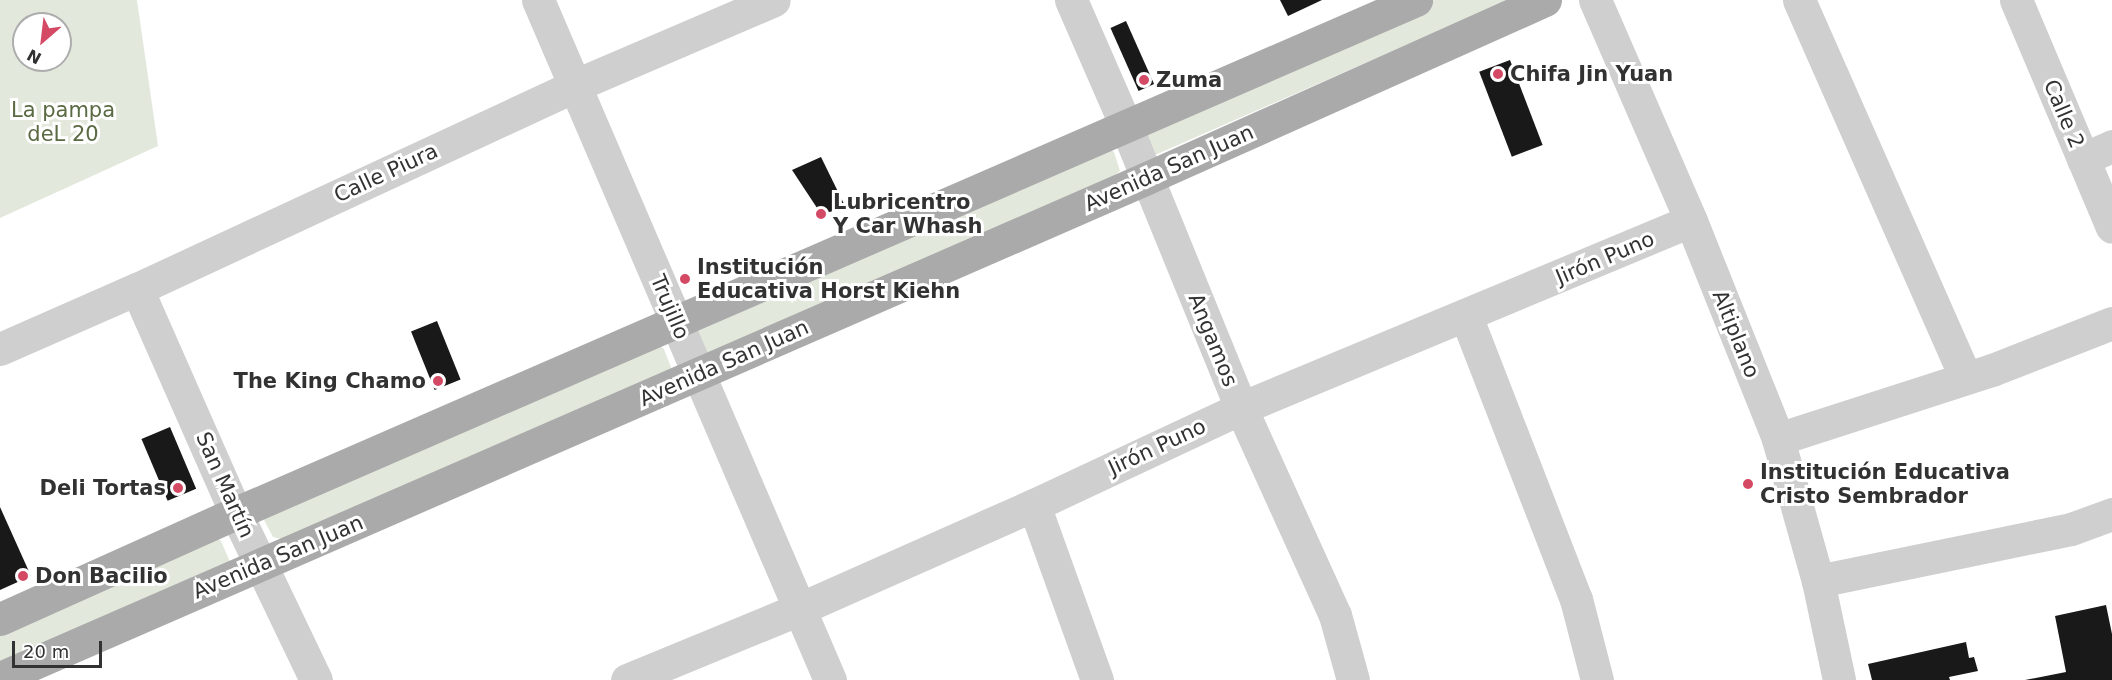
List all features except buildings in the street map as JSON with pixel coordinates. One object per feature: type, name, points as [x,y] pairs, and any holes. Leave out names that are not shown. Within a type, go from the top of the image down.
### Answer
[{"type":"main road","points":[[0,619],[236,513],[1416,0]]},
{"type":"main road","name":"Avenida San Juan","points":[[0,678],[1147,178],[1545,0]]},
{"type":"street","name":"Trujillo","points":[[538,0],[830,680]]},
{"type":"street","name":"Calle Piura","points":[[0,349],[137,289],[576,85],[774,0]]},
{"type":"street","name":"Angamos","points":[[1071,0],[1126,126],[1241,408],[1335,615],[1353,680]]},
{"type":"street","name":"Altiplano","points":[[1595,0],[1691,221],[1778,439],[1818,581],[1839,680]]},
{"type":"street","points":[[1799,0],[1965,377]]},
{"type":"street","name":"Calle 2","points":[[2016,0],[2098,152],[2112,227]]},
{"type":"street","name":"Jirón Puno","points":[[627,680],[800,609],[1034,505],[1241,408],[1691,221]]},
{"type":"street","name":"San Martín","points":[[137,289],[236,513],[316,680]]},
{"type":"street","points":[[1466,316],[1576,598],[1597,680]]},
{"type":"street","points":[[1778,439],[1992,370],[2112,323]]},
{"type":"street","points":[[1034,505],[1097,680]]},
{"type":"street","points":[[1818,581],[2071,529],[2112,514]]},
{"type":"green space","name":"La pampa deL 20","points":[[0,0],[137,0],[158,146],[0,218]]},
{"type":"green space","points":[[1435,0],[1509,0],[1155,155],[1142,129]]},
{"type":"green space","points":[[1107,147],[1114,152],[1120,171],[1115,175],[702,360],[692,334]]},
{"type":"green space","points":[[660,346],[664,349],[672,370],[281,539],[273,537],[264,520],[266,513]]},
{"type":"green space","points":[[215,536],[221,541],[230,562],[0,663],[0,627]]},
{"type":"place","name":"Chifa Jin Yuan","points":[[1498,74]]},
{"type":"place","name":"Zuma","points":[[1144,80]]},
{"type":"place","name":"Lubricentro Y Car Whash","points":[[821,214]]},
{"type":"place","name":"Institución Educativa Horst Kiehn","points":[[685,279]]},
{"type":"place","name":"The King Chamo","points":[[438,381]]},
{"type":"place","name":"Institución Educativa Cristo Sembrador","points":[[1748,484]]},
{"type":"place","name":"Deli Tortas","points":[[178,488]]},
{"type":"place","name":"Don Bacilio","points":[[23,576]]}]
